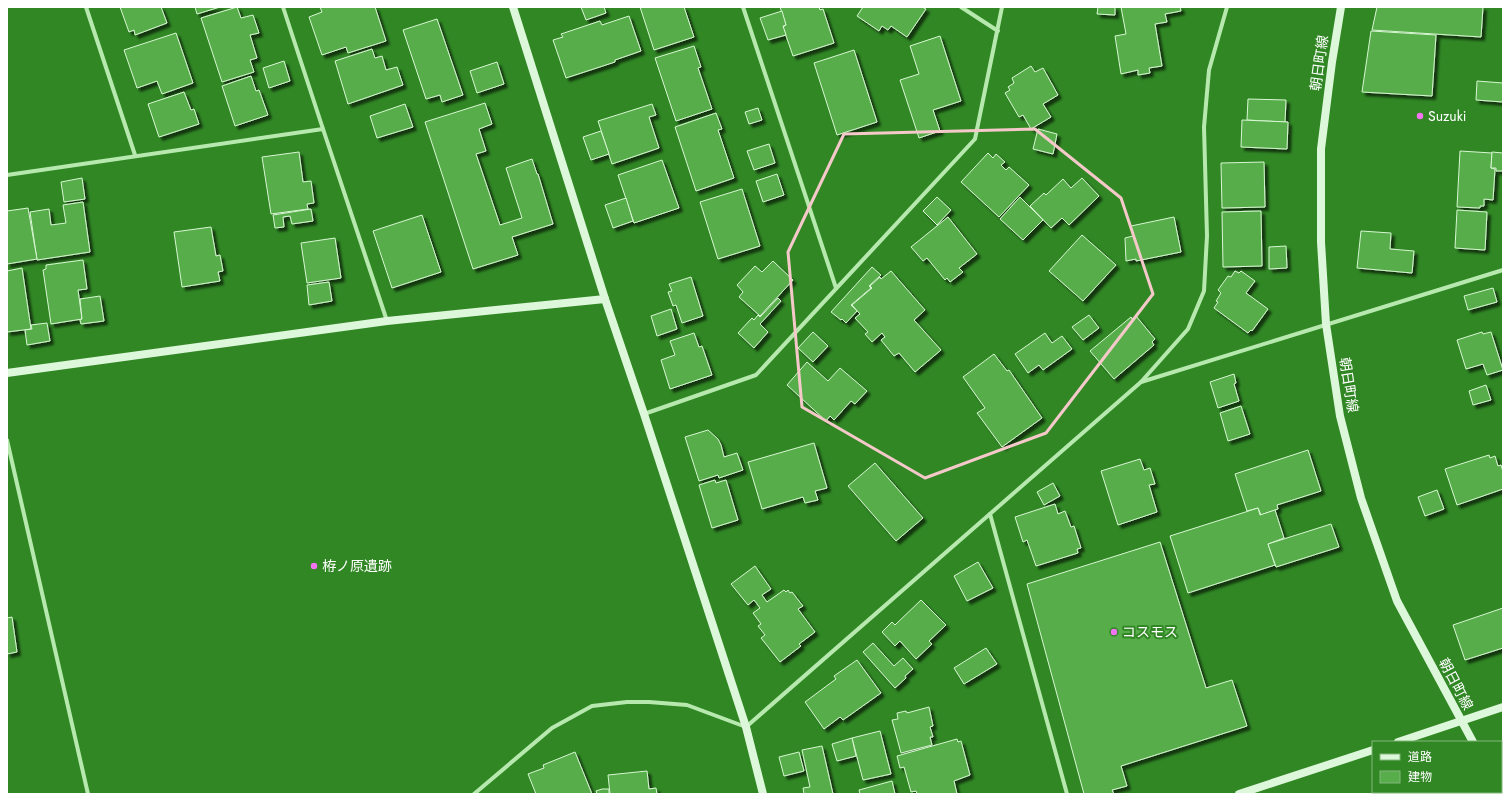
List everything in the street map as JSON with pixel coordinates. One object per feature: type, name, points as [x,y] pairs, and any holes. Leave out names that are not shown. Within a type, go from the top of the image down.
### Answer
[{"type":"street","points":[[86,7],[135,155]]},
{"type":"street","points":[[284,7],[387,321]]},
{"type":"street","points":[[513,7],[605,299],[746,727],[763,794]]},
{"type":"street","points":[[743,7],[836,288]]},
{"type":"street","points":[[961,7],[998,31]]},
{"type":"street","points":[[644,414],[756,375],[975,139],[1002,7]]},
{"type":"street","points":[[746,727],[1141,382],[1188,330],[1204,291],[1207,236],[1204,126],[1209,70],[1227,7]]},
{"type":"street","name":"朝日町線","points":[[1341,7],[1332,62],[1321,149],[1321,242],[1326,324],[1340,416],[1361,498],[1397,601],[1472,741]]},
{"type":"street","points":[[7,175],[135,155],[323,129]]},
{"type":"street","points":[[1141,382],[1503,270]]},
{"type":"street","points":[[7,373],[387,321],[605,299]]},
{"type":"street","points":[[7,440],[88,794]]},
{"type":"street","points":[[990,514],[1067,794]]},
{"type":"street","points":[[474,794],[552,728],[592,706],[627,702],[687,705],[746,727]]},
{"type":"street","points":[[1401,741],[1503,707]]},
{"type":"street","points":[[1239,794],[1259,791],[1372,750]]},
{"type":"highlighted area","points":[[1035,129],[1121,198],[1153,294],[1046,433],[925,478],[802,407],[788,252],[844,134]]},
{"type":"building","points":[[120,7],[161,7],[167,23],[135,35],[134,30],[129,32]]},
{"type":"building","points":[[195,7],[220,7],[197,14]]},
{"type":"building","points":[[237,7],[241,18],[253,15],[259,33],[250,35],[257,58],[250,60],[254,72],[222,82],[201,18]]},
{"type":"building","points":[[320,7],[375,7],[386,41],[348,53],[346,47],[322,55],[309,17],[322,12]]},
{"type":"building","points":[[581,7],[604,7],[606,13],[586,20]]},
{"type":"building","points":[[640,7],[684,7],[694,37],[654,50]]},
{"type":"building","points":[[780,7],[819,7],[820,10],[823,9],[834,43],[793,56],[783,27],[786,25]]},
{"type":"building","points":[[863,7],[922,7],[926,9],[907,37],[891,26],[888,30],[882,26],[879,31],[857,16]]},
{"type":"building","points":[[1098,7],[1115,7],[1115,15],[1097,14]]},
{"type":"building","points":[[1121,7],[1180,7],[1181,11],[1165,14],[1167,22],[1155,24],[1162,66],[1149,68],[1150,73],[1138,75],[1138,70],[1121,74],[1115,36],[1126,34]]},
{"type":"building","points":[[1377,7],[1483,7],[1481,37],[1372,30]]},
{"type":"building","points":[[782,11],[786,25],[783,26],[786,35],[768,40],[760,18]]},
{"type":"building","points":[[629,16],[641,51],[615,60],[615,62],[566,78],[553,40],[563,37],[561,34],[600,21],[602,25]]},
{"type":"building","points":[[437,19],[463,95],[442,102],[440,95],[426,99],[403,30]]},
{"type":"building","points":[[1371,31],[1436,35],[1432,96],[1362,92]]},
{"type":"building","points":[[176,33],[193,83],[162,94],[157,81],[137,88],[124,50]]},
{"type":"building","points":[[940,36],[961,101],[933,110],[940,131],[919,138],[900,80],[919,74],[910,46]]},
{"type":"building","points":[[694,46],[701,67],[698,68],[712,109],[676,121],[655,58]]},
{"type":"building","points":[[372,49],[375,58],[382,56],[386,70],[397,67],[403,85],[348,104],[335,61]]},
{"type":"building","points":[[854,50],[877,122],[837,135],[814,63]]},
{"type":"building","points":[[284,61],[290,81],[269,88],[263,68]]},
{"type":"building","points":[[497,62],[504,84],[477,93],[470,71]]},
{"type":"building","points":[[1031,66],[1035,72],[1043,68],[1058,95],[1043,104],[1051,117],[1031,129],[1023,115],[1019,117],[1005,93],[1010,90],[1008,87],[1014,83],[1012,78]]},
{"type":"building","points":[[251,76],[256,91],[259,90],[268,115],[235,126],[222,86]]},
{"type":"building","points":[[1477,81],[1503,83],[1503,102],[1476,100]]},
{"type":"building","points":[[184,92],[191,110],[194,109],[199,124],[159,137],[148,104]]},
{"type":"building","points":[[1248,99],[1286,100],[1285,122],[1247,120]]},
{"type":"building","points":[[485,103],[492,124],[479,129],[486,151],[476,154],[500,225],[522,218],[506,168],[532,159],[553,224],[512,237],[518,255],[473,269],[425,122]]},
{"type":"building","points":[[405,104],[413,127],[377,138],[370,116]]},
{"type":"building","points":[[652,104],[656,115],[649,117],[659,148],[612,164],[598,121]]},
{"type":"building","points":[[758,108],[762,120],[749,124],[745,112]]},
{"type":"building","points":[[716,113],[722,129],[718,130],[734,178],[696,191],[675,127]]},
{"type":"building","points":[[1242,120],[1288,122],[1287,149],[1241,147]]},
{"type":"building","points":[[1038,129],[1057,134],[1053,154],[1033,149]]},
{"type":"building","points":[[601,131],[609,154],[591,160],[583,137]]},
{"type":"building","points":[[769,144],[775,163],[754,170],[747,151]]},
{"type":"building","points":[[1460,151],[1492,153],[1491,168],[1495,169],[1493,200],[1484,199],[1484,206],[1480,206],[1480,208],[1457,207]]},
{"type":"building","points":[[299,152],[303,182],[311,181],[314,203],[307,204],[308,209],[271,214],[262,157]]},
{"type":"building","points":[[1492,152],[1503,153],[1503,171],[1496,171],[1496,168],[1491,168]]},
{"type":"building","points":[[988,153],[993,158],[996,154],[1005,162],[1001,165],[1006,170],[1009,167],[1029,185],[999,217],[961,182]]},
{"type":"building","points":[[662,160],[679,208],[634,223],[618,175]]},
{"type":"building","points":[[1264,162],[1265,207],[1222,208],[1221,163]]},
{"type":"building","points":[[777,174],[784,195],[763,202],[756,181]]},
{"type":"building","points":[[82,178],[85,199],[64,202],[61,182]]},
{"type":"building","points":[[1082,178],[1099,196],[1069,225],[1062,218],[1051,228],[1030,206],[1044,193],[1046,195],[1063,179],[1071,188]]},
{"type":"building","points":[[742,189],[760,246],[718,259],[700,202]]},
{"type":"building","points":[[937,197],[951,210],[937,225],[923,211]]},
{"type":"building","points":[[1020,197],[1043,220],[1023,240],[1000,219]]},
{"type":"building","points":[[626,198],[633,221],[613,228],[605,205]]},
{"type":"building","points":[[83,202],[90,252],[37,260],[30,212],[49,209],[51,225],[66,223],[63,205]]},
{"type":"building","points":[[28,208],[37,259],[7,264],[7,211]]},
{"type":"building","points":[[311,209],[313,221],[292,224],[290,216],[283,217],[284,227],[275,228],[273,215]]},
{"type":"building","points":[[1457,210],[1487,212],[1485,250],[1455,248]]},
{"type":"building","points":[[1261,211],[1262,266],[1223,267],[1222,212]]},
{"type":"building","points":[[422,215],[441,272],[392,288],[373,231]]},
{"type":"building","points":[[948,217],[977,254],[959,268],[963,272],[950,282],[947,278],[945,280],[927,258],[923,261],[911,247]]},
{"type":"building","points":[[1174,217],[1181,252],[1136,261],[1136,259],[1126,261],[1125,238],[1133,236],[1131,226]]},
{"type":"building","points":[[211,227],[216,256],[220,255],[223,271],[218,272],[220,281],[182,287],[174,232]]},
{"type":"building","points":[[1361,231],[1391,233],[1390,249],[1414,251],[1412,273],[1357,268]]},
{"type":"building","points":[[1082,235],[1116,265],[1083,301],[1049,271]]},
{"type":"building","points":[[335,238],[341,278],[307,283],[301,243]]},
{"type":"building","points":[[1286,246],[1287,268],[1269,269],[1269,247]]},
{"type":"building","points":[[83,260],[87,289],[78,290],[82,319],[51,324],[43,270],[46,269],[46,265]]},
{"type":"building","points":[[773,261],[793,280],[760,316],[739,297],[743,292],[737,285],[755,266],[762,272]]},
{"type":"building","points":[[872,267],[881,275],[869,286],[871,288],[851,305],[857,311],[846,323],[831,312]]},
{"type":"building","points":[[22,268],[31,329],[7,332],[7,271]]},
{"type":"building","points":[[891,271],[925,310],[914,320],[941,350],[915,372],[899,353],[894,356],[881,340],[885,337],[882,333],[872,342],[865,334],[868,332],[855,318],[860,314],[852,305],[872,288],[870,286],[880,277],[881,279]]},
{"type":"building","points":[[1235,271],[1239,273],[1241,271],[1255,281],[1246,293],[1268,309],[1252,331],[1251,330],[1248,333],[1214,308],[1221,293],[1218,290],[1228,276],[1231,277]]},
{"type":"building","points":[[691,277],[703,316],[682,323],[676,305],[673,306],[668,292],[672,291],[669,284]]},
{"type":"building","points":[[329,282],[332,301],[309,305],[307,285]]},
{"type":"building","points":[[1493,288],[1497,302],[1468,310],[1464,296]]},
{"type":"building","points":[[100,296],[104,321],[81,324],[80,299]]},
{"type":"building","points":[[778,298],[781,301],[760,324],[768,332],[754,348],[738,333],[752,318],[754,320],[758,315],[760,317]]},
{"type":"building","points":[[671,309],[677,329],[657,336],[651,316]]},
{"type":"building","points":[[1089,315],[1099,328],[1083,340],[1072,327]]},
{"type":"building","points":[[1136,316],[1155,339],[1152,342],[1154,345],[1114,379],[1090,351],[1131,317],[1132,319]]},
{"type":"building","points":[[47,323],[50,341],[27,345],[25,330],[32,329],[31,325]]},
{"type":"building","points":[[813,332],[828,346],[813,362],[798,348]]},
{"type":"building","points":[[1482,332],[1483,334],[1491,332],[1503,370],[1487,375],[1483,364],[1466,369],[1457,340]]},
{"type":"building","points":[[694,333],[699,347],[702,346],[712,375],[670,389],[661,360],[675,355],[670,341]]},
{"type":"building","points":[[1045,333],[1052,343],[1062,336],[1072,349],[1043,370],[1039,365],[1028,373],[1015,354]]},
{"type":"building","points":[[994,354],[1007,371],[1009,370],[1042,418],[1002,447],[977,413],[985,408],[963,377]]},
{"type":"building","points":[[807,362],[828,381],[840,368],[867,391],[855,404],[851,401],[834,420],[830,416],[826,421],[787,385]]},
{"type":"building","points":[[1234,374],[1236,383],[1234,384],[1239,401],[1218,408],[1210,382]]},
{"type":"building","points":[[1486,385],[1491,400],[1473,405],[1469,391]]},
{"type":"building","points":[[1241,406],[1250,434],[1228,441],[1220,413]]},
{"type":"building","points":[[708,430],[718,439],[724,457],[737,453],[743,470],[719,478],[718,475],[699,481],[685,437]]},
{"type":"building","points":[[814,443],[827,488],[815,491],[818,500],[805,503],[803,497],[762,509],[748,462]]},
{"type":"building","points":[[1308,450],[1321,491],[1277,505],[1278,509],[1261,515],[1258,508],[1247,511],[1235,474]]},
{"type":"building","points":[[1489,455],[1490,458],[1495,456],[1498,466],[1501,465],[1503,472],[1503,489],[1457,505],[1445,469]]},
{"type":"building","points":[[1140,459],[1144,470],[1150,468],[1155,484],[1149,485],[1157,512],[1118,525],[1101,471]]},
{"type":"building","points":[[875,463],[923,518],[896,541],[848,486]]},
{"type":"building","points":[[715,480],[716,483],[726,480],[738,520],[712,528],[699,485]]},
{"type":"building","points":[[1053,483],[1060,496],[1044,505],[1037,492]]},
{"type":"building","points":[[1437,490],[1444,509],[1425,516],[1418,497]]},
{"type":"building","points":[[1055,504],[1058,514],[1065,511],[1071,527],[1074,526],[1081,548],[1077,549],[1078,553],[1036,566],[1027,540],[1023,542],[1015,517]]},
{"type":"building","points":[[1258,508],[1260,515],[1275,510],[1284,538],[1268,544],[1275,565],[1188,593],[1170,536]]},
{"type":"building","points":[[1331,524],[1339,547],[1276,567],[1268,544]]},
{"type":"building","name":"コスモス","points":[[1160,542],[1206,688],[1232,680],[1247,726],[1121,766],[1127,786],[1112,790],[1114,794],[1084,794],[1027,584]]},
{"type":"building","points":[[978,562],[993,588],[967,601],[954,576]]},
{"type":"building","points":[[755,566],[771,589],[762,595],[767,602],[784,590],[786,592],[788,590],[790,593],[792,592],[803,606],[798,609],[815,632],[799,644],[801,646],[780,662],[761,638],[765,635],[758,626],[761,624],[753,613],[760,608],[754,600],[748,605],[731,584]]},
{"type":"building","points":[[921,600],[946,625],[929,641],[932,644],[916,659],[900,641],[895,646],[882,632],[892,622],[895,625]]},
{"type":"building","points":[[1503,608],[1503,648],[1465,660],[1453,625]]},
{"type":"building","points":[[12,617],[17,652],[7,654],[7,618]]},
{"type":"building","points":[[873,643],[894,666],[903,658],[913,669],[895,688],[863,652]]},
{"type":"building","points":[[986,648],[997,664],[964,684],[954,668]]},
{"type":"building","points":[[857,660],[881,693],[843,720],[840,717],[824,729],[805,702],[836,679],[834,676]]},
{"type":"building","points":[[929,707],[933,726],[930,727],[933,737],[930,737],[932,745],[901,753],[892,720],[898,719],[897,713],[906,711],[907,713]]},
{"type":"building","points":[[880,731],[891,774],[863,780],[852,738]]},
{"type":"building","points":[[852,738],[856,756],[837,761],[832,744]]},
{"type":"building","points":[[957,739],[958,742],[961,741],[970,775],[954,781],[957,794],[917,794],[916,791],[911,792],[904,767],[900,768],[897,756]]},
{"type":"building","points":[[822,746],[833,794],[804,794],[803,788],[810,787],[802,750]]},
{"type":"building","points":[[575,752],[592,794],[536,794],[528,774],[544,768],[543,765]]},
{"type":"building","points":[[799,752],[804,771],[784,776],[779,757]]},
{"type":"building","points":[[647,771],[649,789],[656,788],[657,794],[610,794],[608,775]]},
{"type":"building","points":[[892,781],[895,794],[860,794],[859,790]]},
{"type":"building","points":[[609,789],[609,794],[597,794],[596,791]]},
{"type":"place","name":"Suzuki","points":[[1420,116]]},
{"type":"place","name":"栫ノ原遺跡","points":[[314,566]]},
{"type":"place","name":"コスモス","points":[[1114,632]]}]
